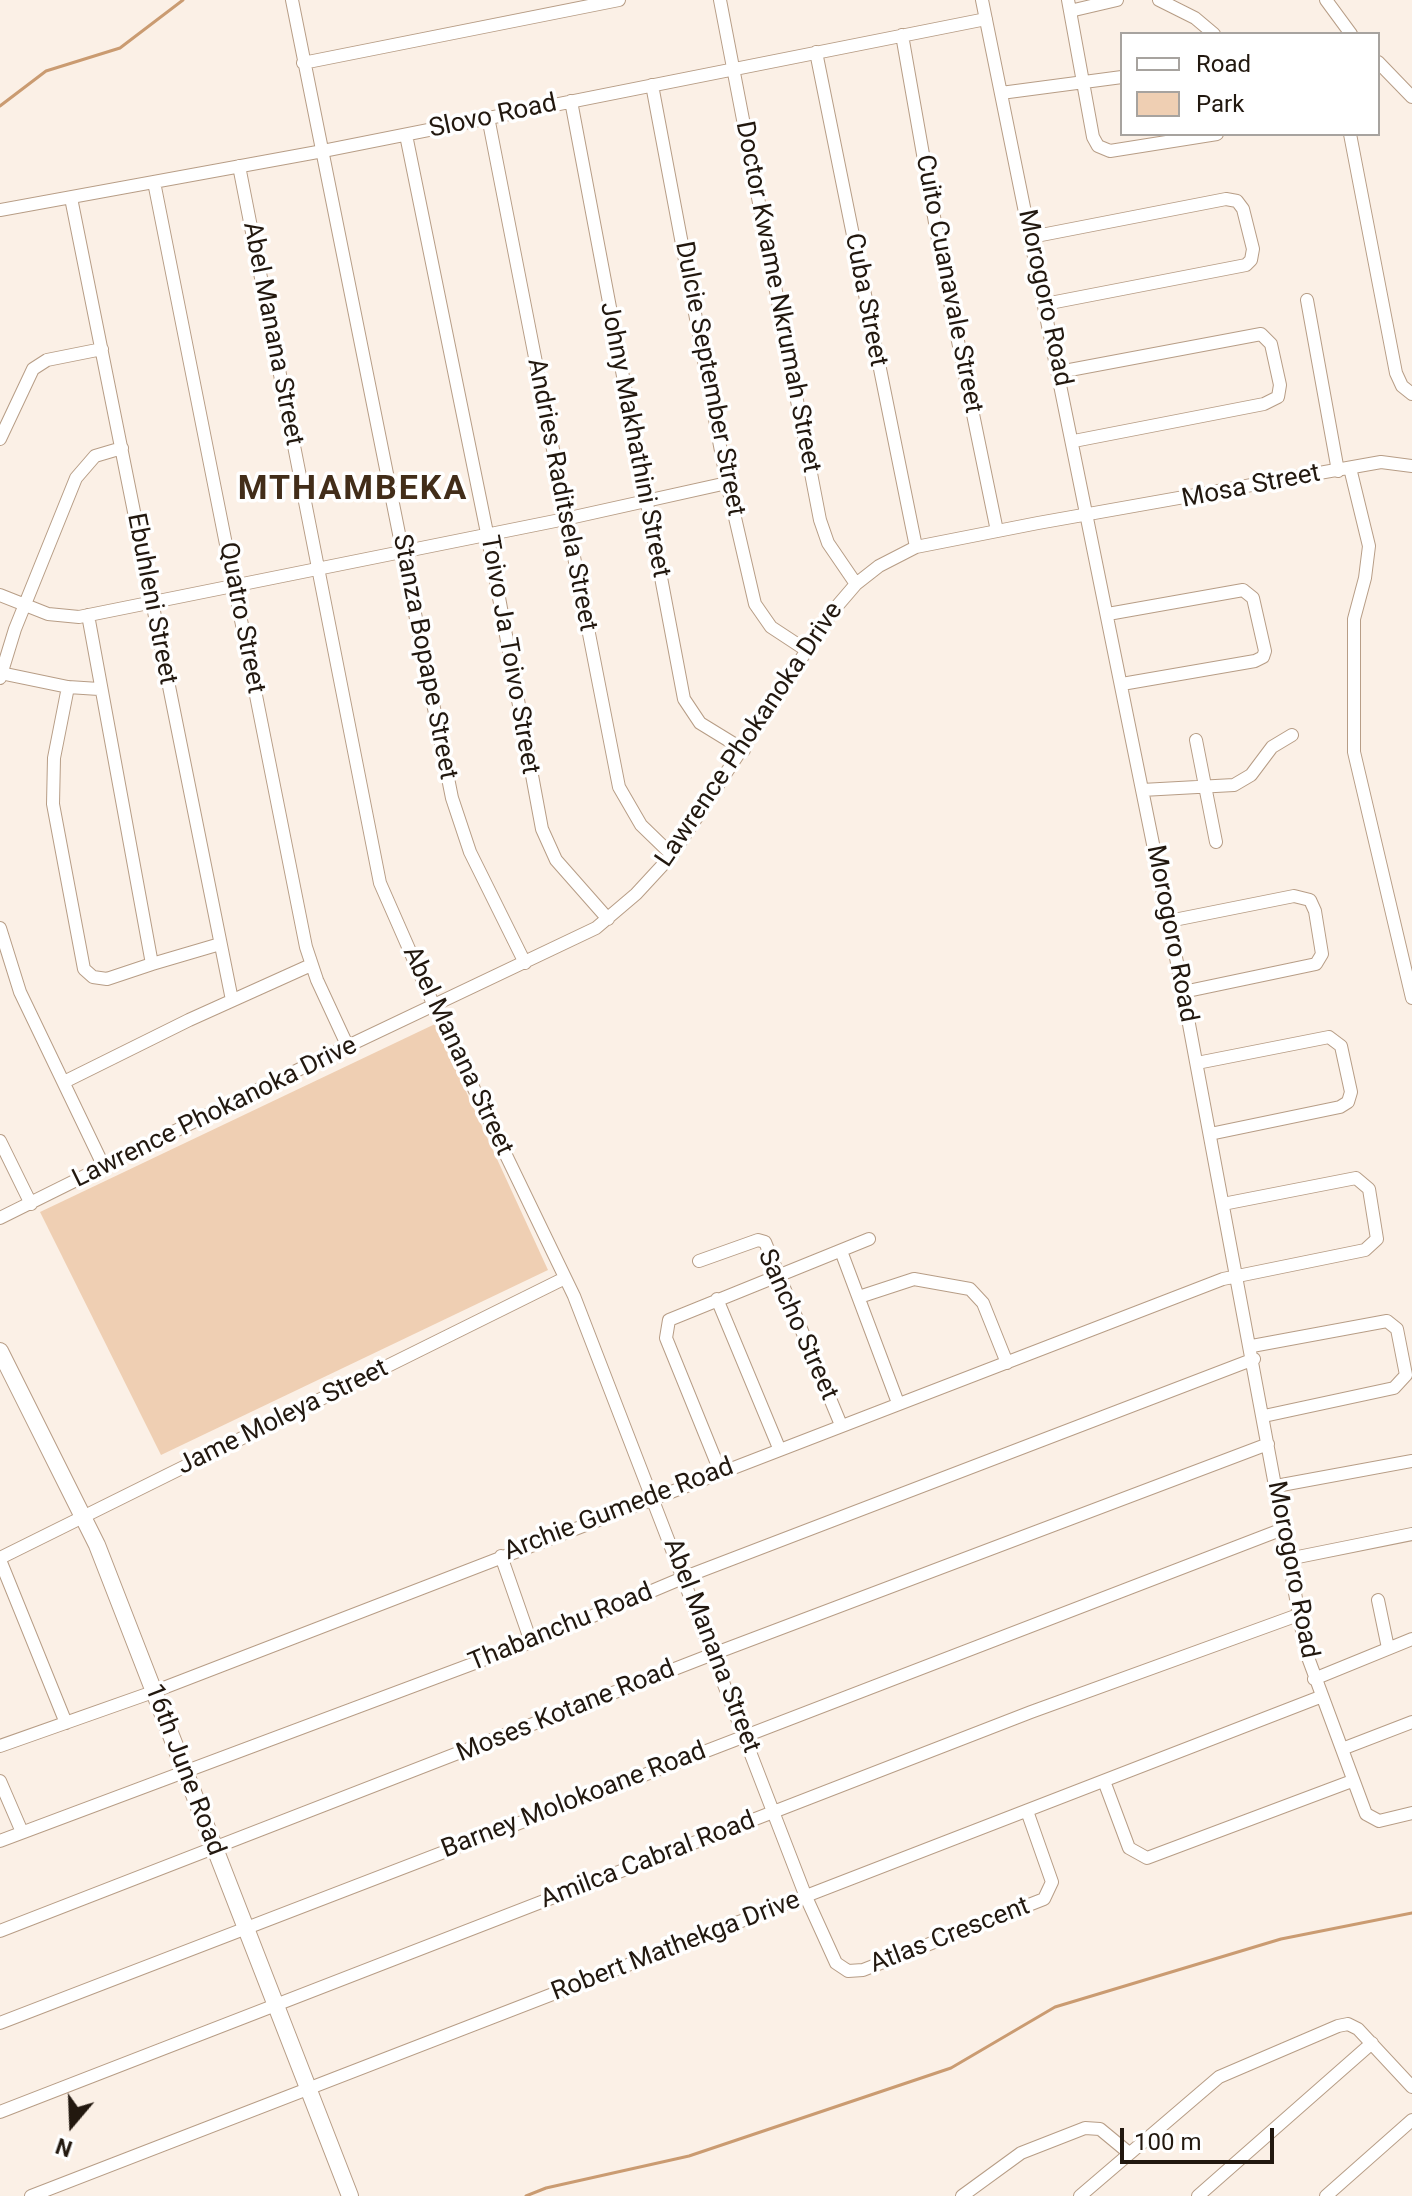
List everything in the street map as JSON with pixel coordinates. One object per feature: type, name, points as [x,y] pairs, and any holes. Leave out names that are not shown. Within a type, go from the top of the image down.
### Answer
[{"type":"street","name":"Stanza Bopape Street","points":[[292,0],[457,817],[525,963]]},
{"type":"street","points":[[303,63],[619,0]]},
{"type":"street","name":"Doctor Kwame Nkrumah Street","points":[[720,0],[823,532],[856,584]]},
{"type":"street","name":"Morogoro Road","points":[[982,0],[1074,441],[1197,1063],[1253,1352],[1298,1615],[1320,1697],[1364,1811],[1372,1819],[1412,1813]]},
{"type":"street","points":[[1117,0],[1069,6],[1093,137],[1104,150],[1203,136]]},
{"type":"street","points":[[1159,0],[1195,18],[1212,32]]},
{"type":"street","points":[[1326,0],[1350,32]]},
{"type":"street","name":"Slovo Road","points":[[0,210],[406,135],[986,19]]},
{"type":"street","name":"Cuito Cuanavale Street","points":[[902,35],[943,268],[997,531]]},
{"type":"street","name":"Cuba Street","points":[[816,52],[916,547]]},
{"type":"street","points":[[1380,64],[1412,97]]},
{"type":"street","points":[[1001,93],[1120,77]]},
{"type":"street","name":"Dulcie September Street","points":[[652,85],[727,483],[755,604],[771,627],[806,650]]},
{"type":"street","name":"Johny Makhathini Street","points":[[571,101],[645,502],[688,709],[700,723],[744,750]]},
{"type":"street","name":"Andries Raditsela Street","points":[[488,117],[565,519],[623,799],[641,825],[672,855]]},
{"type":"street","name":"Toivo Ja Toivo Street","points":[[406,135],[487,533],[542,829],[556,860],[608,919]]},
{"type":"street","points":[[1350,136],[1396,373],[1402,386],[1412,394]]},
{"type":"street","name":"Abel Manana Street","points":[[239,166],[374,864],[434,1006],[565,1278],[685,1577],[806,1897]]},
{"type":"street","name":"Quatro Street","points":[[154,182],[311,965],[348,1047]]},
{"type":"street","name":"Ebuhleni Street","points":[[71,198],[232,1000]]},
{"type":"street","points":[[1031,237],[1226,199],[1241,205],[1248,226],[1253,255],[1246,265],[1045,304]]},
{"type":"street","points":[[1307,300],[1344,469],[1369,546],[1365,578],[1354,619],[1354,752],[1412,998]]},
{"type":"street","points":[[1059,372],[1261,334],[1271,344],[1280,385],[1278,397],[1264,404],[1074,441]]},
{"type":"street","points":[[0,439],[33,369],[47,360],[102,349]]},
{"type":"street","points":[[99,689],[0,675],[24,605],[82,468],[101,453],[122,448]]},
{"type":"street","name":"Mosa Street","points":[[1089,517],[1381,462],[1412,466]]},
{"type":"street","points":[[0,595],[63,617],[88,615],[565,519],[727,483]]},
{"type":"street","name":"Lawrence Phokanoka Drive","points":[[0,1218],[584,935],[608,919],[672,855],[744,750],[806,650],[856,584],[879,566],[916,547],[1089,517]]},
{"type":"street","points":[[1108,614],[1243,590],[1253,598],[1265,651],[1263,657],[1255,661],[1122,684]]},
{"type":"street","points":[[88,615],[99,689],[152,964]]},
{"type":"street","points":[[68,687],[54,758],[53,804],[84,969],[93,977],[107,979],[220,944]]},
{"type":"street","points":[[1142,790],[1206,788],[1243,781],[1272,747],[1292,735]]},
{"type":"street","points":[[1196,740],[1216,842]]},
{"type":"street","points":[[1169,921],[1294,896],[1310,900],[1315,911],[1322,949],[1316,964],[1183,992]]},
{"type":"street","points":[[0,928],[20,992],[104,1167]]},
{"type":"street","points":[[64,1082],[311,965]]},
{"type":"street","points":[[1197,1063],[1329,1037],[1341,1046],[1351,1092],[1348,1102],[1340,1107],[1210,1134]]},
{"type":"street","points":[[0,1141],[31,1204]]},
{"type":"street","name":"Archie Gumede Road","points":[[0,1746],[153,1692],[779,1448],[1238,1275],[1369,1248],[1378,1235],[1370,1193],[1365,1183],[1352,1178],[1223,1204]]},
{"type":"street","points":[[720,1471],[666,1338],[669,1320],[869,1239]]},
{"type":"street","name":"Sancho Street","points":[[699,1261],[762,1240],[780,1275],[841,1425]]},
{"type":"street","points":[[841,1251],[898,1403]]},
{"type":"street","name":"Jame Moleya Street","points":[[0,1559],[565,1278]]},
{"type":"street","points":[[859,1297],[914,1279],[970,1289],[983,1303],[1007,1363]]},
{"type":"street","points":[[717,1299],[779,1448]]},
{"type":"street","name":"Thabanchu Road","points":[[0,1841],[531,1642],[685,1577],[1253,1352],[1387,1321],[1397,1329],[1406,1375],[1394,1388],[1264,1416]]},
{"type":"street","name":"16th June Road","points":[[0,1351],[84,1516],[350,2196]]},
{"type":"street","name":"Moses Kotane Road","points":[[0,1931],[713,1654],[1268,1444]]},
{"type":"street","points":[[1276,1486],[1412,1461]]},
{"type":"street","name":"Barney Molokoane Road","points":[[0,2023],[1283,1529]]},
{"type":"street","points":[[1288,1559],[1412,1534]]},
{"type":"street","points":[[501,1556],[531,1642]]},
{"type":"street","points":[[0,1559],[66,1723]]},
{"type":"street","points":[[1378,1600],[1388,1648]]},
{"type":"street","name":"Amilca Cabral Road","points":[[0,2112],[1031,1712],[1298,1615]]},
{"type":"street","points":[[1314,1679],[1412,1639]]},
{"type":"street","name":"Robert Mathekga Drive","points":[[31,2196],[1320,1697]]},
{"type":"street","points":[[1342,1749],[1412,1722]]},
{"type":"street","points":[[0,1781],[22,1832]]},
{"type":"street","points":[[1104,1781],[1129,1848],[1147,1858],[1352,1781]]},
{"type":"street","name":"Atlas Crescent","points":[[806,1897],[836,1963],[853,1971],[1040,1902],[1049,1894],[1052,1882],[1027,1811]]},
{"type":"street","points":[[1080,2196],[1194,2096],[1241,2065],[1343,2024],[1358,2029],[1412,2087]]},
{"type":"street","points":[[1198,2196],[1372,2043]]},
{"type":"street","points":[[1326,2196],[1412,2120]]},
{"type":"street","points":[[962,2196],[1006,2161],[1085,2128],[1100,2129],[1129,2153]]},
{"type":"green space","points":[[435,1024],[548,1270],[161,1455],[40,1212]]},
{"type":"waterway","points":[[0,106],[46,71],[120,48],[183,0]]},
{"type":"waterway","points":[[526,2196],[546,2188],[689,2156],[951,2068],[1055,2007],[1281,1939],[1412,1913]]},
{"type":"district","name":"MTHAMBEKA","points":[[353,490]]}]
